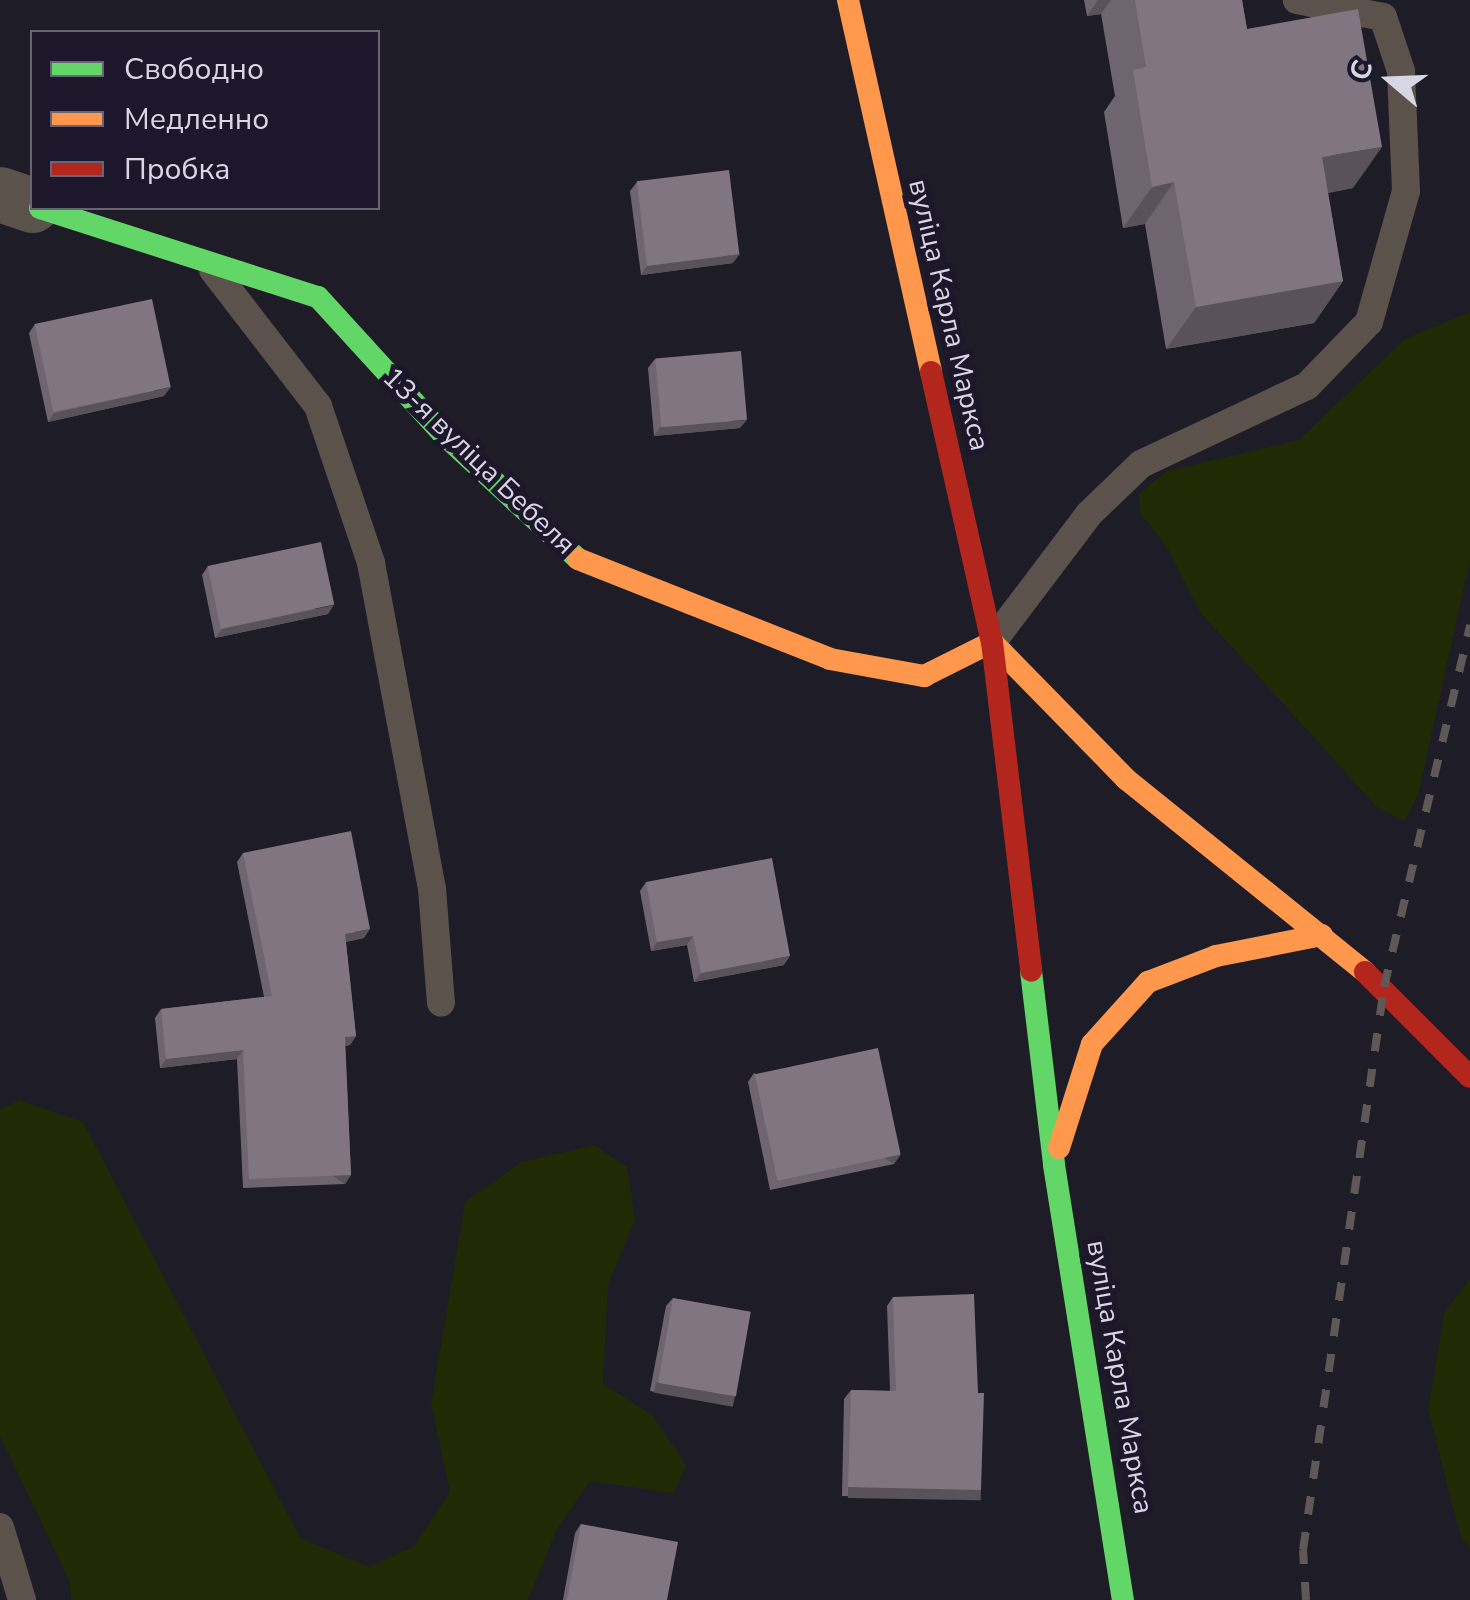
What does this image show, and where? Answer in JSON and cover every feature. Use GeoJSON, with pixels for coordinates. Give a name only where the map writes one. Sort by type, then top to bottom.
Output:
{"type":"FeatureCollection","features":[{"type":"Feature","properties":{"kind":"main road","name":"вуліца Карла Маркса"},"geometry":{"type":"LineString","coordinates":[[848,0],[992,642],[1054,1165],[1123,1600]]}},
{"type":"Feature","properties":{"kind":"main road","name":"13-я вуліца Бебеля"},"geometry":{"type":"LineString","coordinates":[[46,210],[209,266],[318,297],[443,434],[584,564],[830,659],[924,676],[992,642]]}},
{"type":"Feature","properties":{"kind":"main road"},"geometry":{"type":"LineString","coordinates":[[992,642],[1126,779],[1384,988],[1470,1077]]}},
{"type":"Feature","properties":{"kind":"main road","name":"вуліца Карла Маркса"},"geometry":{"type":"LineString","coordinates":[[1054,1165],[1092,1044],[1148,982],[1216,956],[1322,935]]}},
{"type":"Feature","properties":{"kind":"street"},"geometry":{"type":"LineString","coordinates":[[0,194],[30,204]]}},
{"type":"Feature","properties":{"kind":"lane"},"geometry":{"type":"LineString","coordinates":[[992,642],[1089,514],[1142,464],[1307,386],[1369,322],[1406,190],[1401,70],[1386,9],[1297,0]]}},
{"type":"Feature","properties":{"kind":"lane"},"geometry":{"type":"LineString","coordinates":[[209,266],[318,406],[371,563],[432,889],[441,1003]]}},
{"type":"Feature","properties":{"kind":"lane"},"geometry":{"type":"LineString","coordinates":[[0,1527],[22,1600]]}},
{"type":"Feature","properties":{"kind":"green space"},"geometry":{"type":"Polygon","coordinates":[[[1470,312],[1470,560],[1418,795],[1404,821],[1378,808],[1200,612],[1167,547],[1140,513],[1139,494],[1167,471],[1299,440],[1405,339],[1470,312]]]}},
{"type":"Feature","properties":{"kind":"green space"},"geometry":{"type":"Polygon","coordinates":[[[19,1100],[83,1122],[300,1538],[369,1567],[414,1546],[450,1492],[431,1403],[465,1202],[522,1162],[594,1145],[627,1167],[635,1220],[608,1284],[603,1384],[652,1415],[686,1465],[674,1493],[590,1481],[556,1531],[528,1600],[71,1600],[70,1582],[0,1436],[0,1110],[19,1100]]]}},
{"type":"Feature","properties":{"kind":"green space"},"geometry":{"type":"Polygon","coordinates":[[[1470,1279],[1470,1549],[1460,1534],[1428,1410],[1444,1313],[1470,1279]]]}},
{"type":"Feature","properties":{"kind":"building"},"geometry":{"type":"Polygon","coordinates":[[[1135,0],[1242,0],[1247,29],[1358,9],[1382,147],[1322,157],[1343,281],[1196,307],[1174,182],[1152,187],[1133,70],[1146,67],[1135,0]]]}},
{"type":"Feature","properties":{"kind":"building"},"geometry":{"type":"Polygon","coordinates":[[[729,170],[739,254],[647,266],[637,181],[729,170]]]}},
{"type":"Feature","properties":{"kind":"building"},"geometry":{"type":"Polygon","coordinates":[[[152,299],[171,387],[53,412],[35,324],[152,299]]]}},
{"type":"Feature","properties":{"kind":"building"},"geometry":{"type":"Polygon","coordinates":[[[741,351],[747,420],[661,427],[655,358],[741,351]]]}},
{"type":"Feature","properties":{"kind":"building"},"geometry":{"type":"Polygon","coordinates":[[[321,542],[334,605],[221,629],[208,566],[321,542]]]}},
{"type":"Feature","properties":{"kind":"building"},"geometry":{"type":"Polygon","coordinates":[[[351,831],[370,929],[345,934],[356,1036],[345,1037],[351,1175],[249,1179],[243,1050],[166,1059],[161,1009],[272,996],[243,853],[351,831]]]}},
{"type":"Feature","properties":{"kind":"building"},"geometry":{"type":"Polygon","coordinates":[[[772,858],[790,956],[701,973],[693,936],[657,942],[646,882],[772,858]]]}},
{"type":"Feature","properties":{"kind":"building"},"geometry":{"type":"Polygon","coordinates":[[[878,1048],[901,1155],[777,1181],[755,1074],[878,1048]]]}},
{"type":"Feature","properties":{"kind":"building"},"geometry":{"type":"Polygon","coordinates":[[[974,1294],[978,1393],[984,1393],[981,1490],[848,1487],[851,1390],[896,1391],[893,1297],[974,1294]]]}},
{"type":"Feature","properties":{"kind":"building"},"geometry":{"type":"Polygon","coordinates":[[[673,1298],[751,1312],[736,1396],[658,1383],[673,1298]]]}},
{"type":"Feature","properties":{"kind":"building"},"geometry":{"type":"Polygon","coordinates":[[[581,1524],[678,1542],[667,1600],[567,1600],[581,1524]]]}},
{"type":"Feature","properties":{"kind":"railway"},"geometry":{"type":"LineString","coordinates":[[1306,1600],[1303,1550],[1384,987],[1470,625]]}},
{"type":"Feature","properties":{"kind":"traffic: fast"},"geometry":{"type":"LineString","coordinates":[[46,210],[318,297],[443,434],[578,559]]}},
{"type":"Feature","properties":{"kind":"traffic: fast"},"geometry":{"type":"LineString","coordinates":[[1031,971],[1054,1165],[1123,1600]]}},
{"type":"Feature","properties":{"kind":"traffic: slow"},"geometry":{"type":"LineString","coordinates":[[848,0],[931,372]]}},
{"type":"Feature","properties":{"kind":"traffic: slow"},"geometry":{"type":"LineString","coordinates":[[578,559],[830,659],[924,676],[992,642]]}},
{"type":"Feature","properties":{"kind":"traffic: slow"},"geometry":{"type":"LineString","coordinates":[[992,642],[1126,779],[1365,972]]}},
{"type":"Feature","properties":{"kind":"traffic: slow"},"geometry":{"type":"LineString","coordinates":[[1059,1148],[1092,1044],[1148,982],[1216,956],[1322,935]]}},
{"type":"Feature","properties":{"kind":"traffic: jam"},"geometry":{"type":"LineString","coordinates":[[931,372],[992,642],[1031,971]]}},
{"type":"Feature","properties":{"kind":"traffic: jam"},"geometry":{"type":"LineString","coordinates":[[1365,972],[1470,1077]]}}]}
